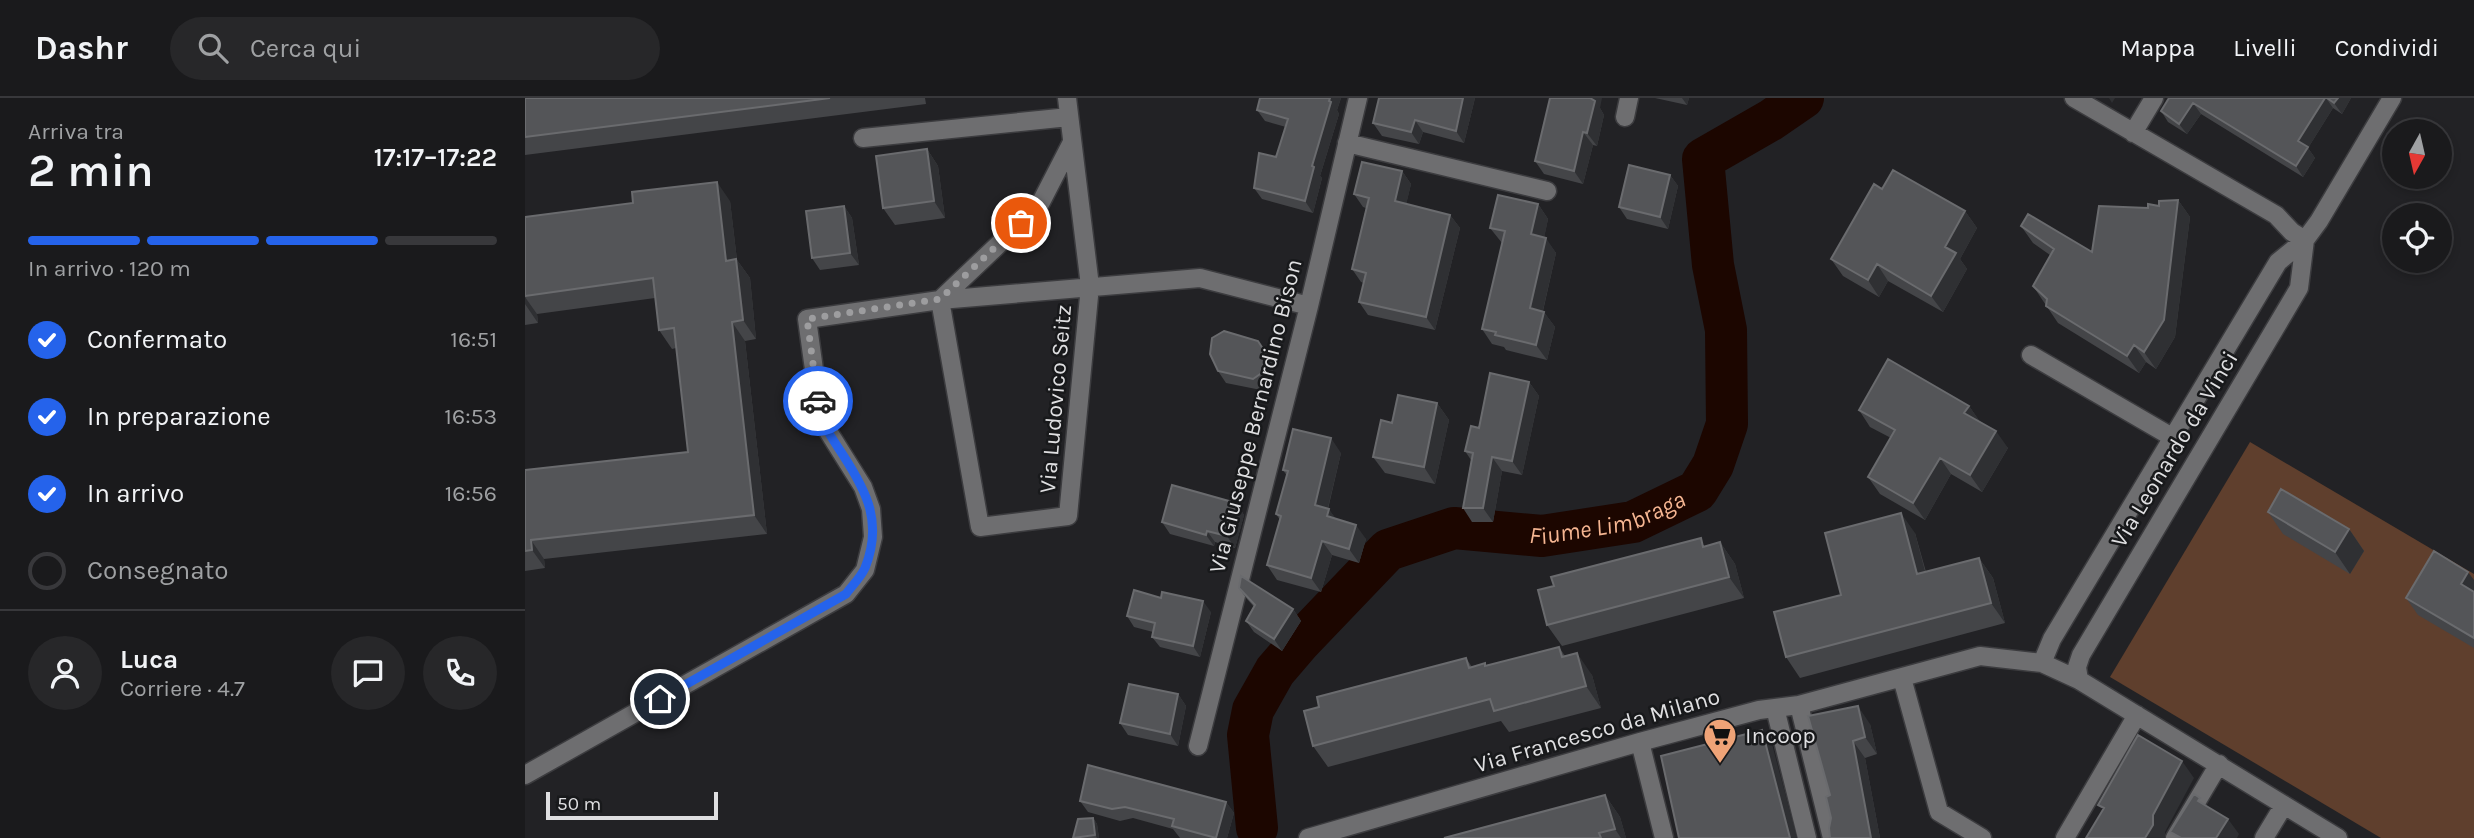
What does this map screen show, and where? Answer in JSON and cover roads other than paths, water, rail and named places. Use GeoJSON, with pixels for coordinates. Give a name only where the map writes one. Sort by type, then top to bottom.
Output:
{"type":"FeatureCollection","features":[{"type":"Feature","properties":{"kind":"street","name":"Via Ludovico Seitz"},"geometry":{"type":"LineString","coordinates":[[940,299],[980,527],[1068,516],[1090,286],[1067,98]]}},
{"type":"Feature","properties":{"kind":"street","name":"Via Giuseppe Bernardino Bison"},"geometry":{"type":"LineString","coordinates":[[1198,746],[1358,98]]}},
{"type":"Feature","properties":{"kind":"street"},"geometry":{"type":"LineString","coordinates":[[1625,117],[1629,98]]}},
{"type":"Feature","properties":{"kind":"street"},"geometry":{"type":"LineString","coordinates":[[2074,98],[2276,215],[2292,232],[2305,240]]}},
{"type":"Feature","properties":{"kind":"street"},"geometry":{"type":"LineString","coordinates":[[2133,133],[2154,98]]}},
{"type":"Feature","properties":{"kind":"street","name":"Via Leonardo da Vinci"},"geometry":{"type":"LineString","coordinates":[[2042,663],[2052,639],[2278,262],[2305,240],[2392,98]]}},
{"type":"Feature","properties":{"kind":"street"},"geometry":{"type":"LineString","coordinates":[[863,138],[1069,117]]}},
{"type":"Feature","properties":{"kind":"street"},"geometry":{"type":"LineString","coordinates":[[940,299],[1039,206],[1072,142]]}},
{"type":"Feature","properties":{"kind":"street"},"geometry":{"type":"LineString","coordinates":[[1347,143],[1547,191]]}},
{"type":"Feature","properties":{"kind":"street","name":"Via Leonardo da Vinci"},"geometry":{"type":"LineString","coordinates":[[2079,680],[2077,667],[2081,655],[2299,288],[2305,240]]}},
{"type":"Feature","properties":{"kind":"street","name":"Via Ludovico Seitz"},"geometry":{"type":"LineString","coordinates":[[525,775],[846,594],[865,570],[873,537],[871,509],[863,487],[821,420],[807,319],[940,299],[1200,278],[1308,306]]}},
{"type":"Feature","properties":{"kind":"street"},"geometry":{"type":"LineString","coordinates":[[2031,355],[2172,437]]}},
{"type":"Feature","properties":{"kind":"street","name":"Via Francesco da Milano"},"geometry":{"type":"LineString","coordinates":[[1308,838],[1640,742],[1775,708],[1799,705],[1980,656],[2042,663],[2079,680],[2338,838]]}},
{"type":"Feature","properties":{"kind":"street"},"geometry":{"type":"LineString","coordinates":[[1902,678],[1939,812],[1982,838]]}},
{"type":"Feature","properties":{"kind":"street"},"geometry":{"type":"LineString","coordinates":[[1799,705],[1832,838]]}},
{"type":"Feature","properties":{"kind":"street"},"geometry":{"type":"LineString","coordinates":[[1775,708],[1807,838]]}},
{"type":"Feature","properties":{"kind":"street"},"geometry":{"type":"LineString","coordinates":[[2066,838],[2137,715]]}},
{"type":"Feature","properties":{"kind":"street"},"geometry":{"type":"LineString","coordinates":[[1640,742],[1664,838]]}},
{"type":"Feature","properties":{"kind":"street"},"geometry":{"type":"LineString","coordinates":[[2175,838],[2219,764]]}},
{"type":"Feature","properties":{"kind":"street"},"geometry":{"type":"LineString","coordinates":[[2264,838],[2284,805]]}},
{"type":"Feature","properties":{"kind":"waterway","name":"Fiume Limbraga"},"geometry":{"type":"LineString","coordinates":[[1257,828],[1248,735],[1253,710],[1275,671],[1388,550],[1454,528],[1542,536],[1633,522],[1697,491],[1713,465],[1727,424],[1726,330],[1713,265],[1703,159],[1771,120],[1803,98]]}},
{"type":"Feature","properties":{"kind":"place","name":"Incoop"},"geometry":{"type":"Point","coordinates":[1720,765]}}]}
